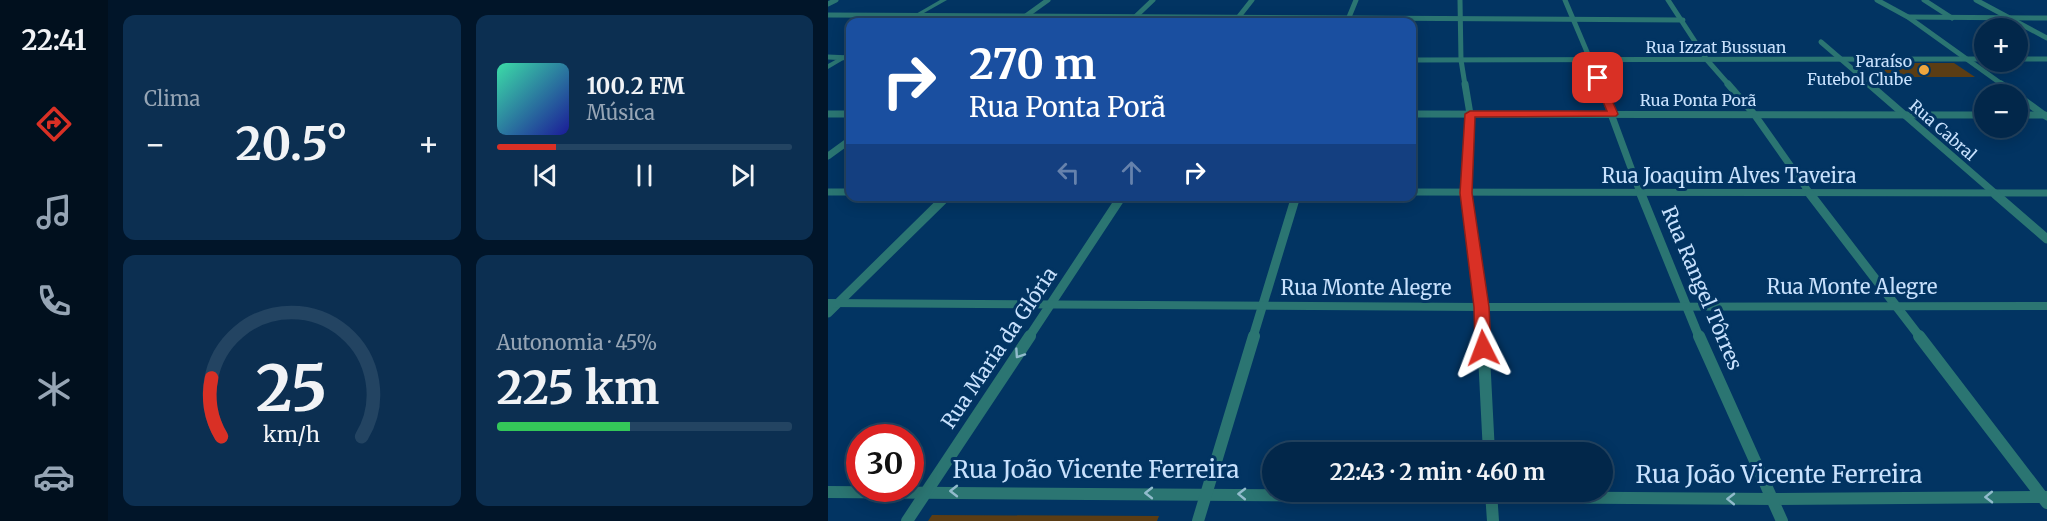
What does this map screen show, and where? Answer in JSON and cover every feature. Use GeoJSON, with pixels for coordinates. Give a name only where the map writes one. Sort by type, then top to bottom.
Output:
{"type":"FeatureCollection","features":[{"type":"Feature","properties":{"kind":"street"},"geometry":{"type":"LineString","coordinates":[[828,4],[836,0]]}},
{"type":"Feature","properties":{"kind":"street"},"geometry":{"type":"LineString","coordinates":[[912,18],[944,0]]}},
{"type":"Feature","properties":{"kind":"street"},"geometry":{"type":"LineString","coordinates":[[1024,17],[1048,0]]}},
{"type":"Feature","properties":{"kind":"street"},"geometry":{"type":"LineString","coordinates":[[1134,17],[1153,0]]}},
{"type":"Feature","properties":{"kind":"street"},"geometry":{"type":"LineString","coordinates":[[1238,18],[1252,0]]}},
{"type":"Feature","properties":{"kind":"street"},"geometry":{"type":"LineString","coordinates":[[1349,18],[1356,0]]}},
{"type":"Feature","properties":{"kind":"street"},"geometry":{"type":"LineString","coordinates":[[1460,0],[1461,60],[1470,114],[1466,193],[1481,307],[1488,442]]}},
{"type":"Feature","properties":{"kind":"street","name":"Rua Rangel Tôrres"},"geometry":{"type":"LineString","coordinates":[[1565,0],[1613,114],[1629,164],[1685,305],[1782,521]]}},
{"type":"Feature","properties":{"kind":"street"},"geometry":{"type":"LineString","coordinates":[[1668,0],[1707,60],[1754,114],[1809,192],[2045,499]]}},
{"type":"Feature","properties":{"kind":"street"},"geometry":{"type":"LineString","coordinates":[[1877,0],[1908,17],[2000,84]]}},
{"type":"Feature","properties":{"kind":"street"},"geometry":{"type":"LineString","coordinates":[[1924,0],[1952,18]]}},
{"type":"Feature","properties":{"kind":"street"},"geometry":{"type":"LineString","coordinates":[[1976,0],[2008,18]]}},
{"type":"Feature","properties":{"kind":"street"},"geometry":{"type":"LineString","coordinates":[[828,15],[1168,18]]}},
{"type":"Feature","properties":{"kind":"street"},"geometry":{"type":"LineString","coordinates":[[1908,17],[1974,18]]}},
{"type":"Feature","properties":{"kind":"street"},"geometry":{"type":"LineString","coordinates":[[2028,18],[2047,18]]}},
{"type":"Feature","properties":{"kind":"street"},"geometry":{"type":"LineString","coordinates":[[1416,19],[1683,20]]}},
{"type":"Feature","properties":{"kind":"street"},"geometry":{"type":"LineString","coordinates":[[2028,28],[2047,38]]}},
{"type":"Feature","properties":{"kind":"street","name":"Rua Cabral"},"geometry":{"type":"LineString","coordinates":[[1821,42],[2047,239]]}},
{"type":"Feature","properties":{"kind":"street"},"geometry":{"type":"LineString","coordinates":[[828,57],[846,56]]}},
{"type":"Feature","properties":{"kind":"street"},"geometry":{"type":"LineString","coordinates":[[828,67],[846,57]]}},
{"type":"Feature","properties":{"kind":"street","name":"Rua Izzat Bussuan"},"geometry":{"type":"LineString","coordinates":[[1416,60],[1974,59]]}},
{"type":"Feature","properties":{"kind":"street"},"geometry":{"type":"LineString","coordinates":[[2028,59],[2047,59]]}},
{"type":"Feature","properties":{"kind":"street"},"geometry":{"type":"LineString","coordinates":[[2028,103],[2046,115]]}},
{"type":"Feature","properties":{"kind":"street"},"geometry":{"type":"LineString","coordinates":[[828,114],[846,114]]}},
{"type":"Feature","properties":{"kind":"street","name":"Rua Ponta Porã"},"geometry":{"type":"LineString","coordinates":[[1416,114],[1974,115]]}},
{"type":"Feature","properties":{"kind":"street"},"geometry":{"type":"LineString","coordinates":[[2028,115],[2046,115]]}},
{"type":"Feature","properties":{"kind":"street"},"geometry":{"type":"LineString","coordinates":[[828,156],[846,143]]}},
{"type":"Feature","properties":{"kind":"street"},"geometry":{"type":"LineString","coordinates":[[828,192],[846,192]]}},
{"type":"Feature","properties":{"kind":"street","name":"Rua Joaquim Alves Taveira"},"geometry":{"type":"LineString","coordinates":[[1416,192],[2047,193]]}},
{"type":"Feature","properties":{"kind":"street"},"geometry":{"type":"LineString","coordinates":[[828,313],[833,303],[942,201]]}},
{"type":"Feature","properties":{"kind":"street","name":"Rua Maria da Glória"},"geometry":{"type":"LineString","coordinates":[[907,521],[1052,306],[1119,201]]}},
{"type":"Feature","properties":{"kind":"street"},"geometry":{"type":"LineString","coordinates":[[1198,521],[1294,201]]}},
{"type":"Feature","properties":{"kind":"street","name":"Rua Monte Alegre"},"geometry":{"type":"LineString","coordinates":[[833,303],[1052,306],[2047,306]]}},
{"type":"Feature","properties":{"kind":"street","name":"Rua João Vicente Ferreira"},"geometry":{"type":"LineString","coordinates":[[828,492],[1262,493]]}},
{"type":"Feature","properties":{"kind":"street","name":"Rua João Vicente Ferreira"},"geometry":{"type":"LineString","coordinates":[[1613,496],[2045,499]]}},
{"type":"Feature","properties":{"kind":"street"},"geometry":{"type":"LineString","coordinates":[[1492,502],[1493,521]]}},
{"type":"Feature","properties":{"kind":"shaded area","name":"Paraíso Futebol Clube"},"geometry":{"type":"Polygon","coordinates":[[[1875,63],[1954,63],[1975,77],[1892,77],[1875,63]]]}},
{"type":"Feature","properties":{"kind":"shaded area"},"geometry":{"type":"Polygon","coordinates":[[[932,515],[1159,516],[1157,521],[928,521],[932,515]]]}},
{"type":"Feature","properties":{"kind":"place","name":"Paraíso Futebol Clube"},"geometry":{"type":"Point","coordinates":[1924,70]}},
{"type":"Feature","properties":{"kind":"route"},"geometry":{"type":"LineString","coordinates":[[1483,348],[1481,307],[1466,193],[1470,114],[1613,114],[1598,78]]}}]}
